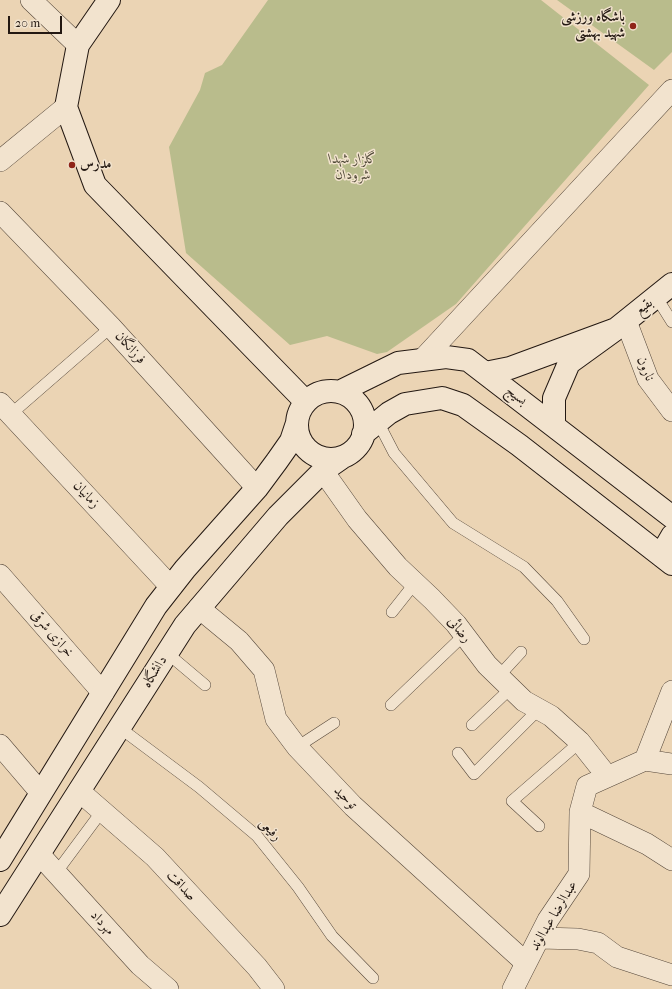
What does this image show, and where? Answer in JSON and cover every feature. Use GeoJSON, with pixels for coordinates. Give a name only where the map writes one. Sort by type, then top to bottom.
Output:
{"type":"FeatureCollection","features":[{"type":"Feature","properties":{"kind":"main road"},"geometry":{"type":"LineString","coordinates":[[108,0],[78,45],[66,107],[95,185],[306,402]]}},
{"type":"Feature","properties":{"kind":"main road","name":"بقیع"},"geometry":{"type":"LineString","coordinates":[[554,426],[554,398],[569,363],[664,291]]}},
{"type":"Feature","properties":{"kind":"main road"},"geometry":{"type":"LineString","coordinates":[[485,373],[510,368],[621,325]]}},
{"type":"Feature","properties":{"kind":"main road","name":"بسیج"},"geometry":{"type":"LineString","coordinates":[[339,392],[398,363],[446,357],[468,360],[672,517]]}},
{"type":"Feature","properties":{"kind":"main road"},"geometry":{"type":"LineString","coordinates":[[0,860],[156,606],[185,569],[257,488],[291,440],[300,411],[306,402],[316,395],[327,392],[339,392],[357,404],[362,413],[364,423],[371,428]]}},
{"type":"Feature","properties":{"kind":"main road"},"geometry":{"type":"LineString","coordinates":[[297,423],[298,434],[303,445],[311,453],[322,458],[332,459],[343,457],[352,452],[371,428],[405,404],[442,398],[463,405],[519,445],[667,559],[672,536]]}},
{"type":"Feature","properties":{"kind":"main road","name":"دانشگاه"},"geometry":{"type":"LineString","coordinates":[[0,915],[185,625],[278,516],[323,471],[343,457]]}},
{"type":"Feature","properties":{"kind":"street"},"geometry":{"type":"LineString","coordinates":[[31,0],[78,45]]}},
{"type":"Feature","properties":{"kind":"street"},"geometry":{"type":"LineString","coordinates":[[423,359],[672,90]]}},
{"type":"Feature","properties":{"kind":"street"},"geometry":{"type":"LineString","coordinates":[[0,161],[66,107]]}},
{"type":"Feature","properties":{"kind":"street","name":"فرزانگان"},"geometry":{"type":"LineString","coordinates":[[0,212],[111,328],[257,488]]}},
{"type":"Feature","properties":{"kind":"street","name":"نارون"},"geometry":{"type":"LineString","coordinates":[[621,325],[648,379],[671,409]]}},
{"type":"Feature","properties":{"kind":"street","name":"زمانیان"},"geometry":{"type":"LineString","coordinates":[[5,408],[171,587]]}},
{"type":"Feature","properties":{"kind":"street","name":"رضائی"},"geometry":{"type":"LineString","coordinates":[[323,471],[357,519],[398,567],[432,599],[464,635],[487,665],[524,701],[551,716],[580,742],[607,776]]}},
{"type":"Feature","properties":{"kind":"street","name":"خرازی شرقی"},"geometry":{"type":"LineString","coordinates":[[0,574],[103,693]]}},
{"type":"Feature","properties":{"kind":"street","name":"توحید"},"geometry":{"type":"LineString","coordinates":[[199,608],[239,641],[264,670],[276,719],[297,747],[353,806],[526,963]]}},
{"type":"Feature","properties":{"kind":"street"},"geometry":{"type":"LineString","coordinates":[[672,693],[645,760],[672,764]]}},
{"type":"Feature","properties":{"kind":"street"},"geometry":{"type":"LineString","coordinates":[[0,745],[41,793]]}},
{"type":"Feature","properties":{"kind":"street","name":"عبدالرضا عبدالوند"},"geometry":{"type":"LineString","coordinates":[[513,989],[548,920],[579,874],[580,812],[587,786],[645,760]]}},
{"type":"Feature","properties":{"kind":"street","name":"صداقت"},"geometry":{"type":"LineString","coordinates":[[79,791],[155,857],[256,967],[274,989]]}},
{"type":"Feature","properties":{"kind":"street"},"geometry":{"type":"LineString","coordinates":[[580,812],[647,844],[672,860]]}},
{"type":"Feature","properties":{"kind":"street","name":"مهرداد"},"geometry":{"type":"LineString","coordinates":[[39,854],[140,965],[168,989]]}},
{"type":"Feature","properties":{"kind":"street"},"geometry":{"type":"LineString","coordinates":[[540,938],[578,939],[598,943],[617,957],[672,975]]}},
{"type":"Feature","properties":{"kind":"lane"},"geometry":{"type":"LineString","coordinates":[[664,291],[672,322]]}},
{"type":"Feature","properties":{"kind":"lane"},"geometry":{"type":"LineString","coordinates":[[5,408],[111,328]]}},
{"type":"Feature","properties":{"kind":"lane"},"geometry":{"type":"LineString","coordinates":[[371,428],[454,523],[524,567],[556,601],[584,640]]}},
{"type":"Feature","properties":{"kind":"lane"},"geometry":{"type":"LineString","coordinates":[[392,612],[415,582]]}},
{"type":"Feature","properties":{"kind":"lane"},"geometry":{"type":"LineString","coordinates":[[391,705],[464,635]]}},
{"type":"Feature","properties":{"kind":"lane"},"geometry":{"type":"LineString","coordinates":[[472,724],[505,682],[521,652]]}},
{"type":"Feature","properties":{"kind":"lane"},"geometry":{"type":"LineString","coordinates":[[167,653],[205,685]]}},
{"type":"Feature","properties":{"kind":"lane"},"geometry":{"type":"LineString","coordinates":[[458,753],[474,774],[539,709]]}},
{"type":"Feature","properties":{"kind":"lane"},"geometry":{"type":"LineString","coordinates":[[297,747],[334,723]]}},
{"type":"Feature","properties":{"kind":"lane","name":"رفیعی"},"geometry":{"type":"LineString","coordinates":[[120,728],[199,787],[257,836],[298,887],[332,936],[373,978]]}},
{"type":"Feature","properties":{"kind":"lane"},"geometry":{"type":"LineString","coordinates":[[539,826],[512,801],[580,742]]}},
{"type":"Feature","properties":{"kind":"lane"},"geometry":{"type":"LineString","coordinates":[[56,873],[102,811]]}},
{"type":"Feature","properties":{"kind":"green space","name":"گلزار شهدا شرودان"},"geometry":{"type":"Polygon","coordinates":[[[268,0],[541,0],[649,85],[456,304],[387,352],[377,354],[327,336],[290,345],[186,253],[169,147],[200,90],[205,73],[222,65],[268,0]]]}},
{"type":"Feature","properties":{"kind":"green space","name":"باشگاه ورزشی شهید بهشتی"},"geometry":{"type":"Polygon","coordinates":[[[557,0],[672,0],[672,52],[654,70],[557,0]]]}},
{"type":"Feature","properties":{"kind":"place","name":"باشگاه ورزشی شهید بهشتی"},"geometry":{"type":"Point","coordinates":[633,26]}},
{"type":"Feature","properties":{"kind":"place","name":"مدرس"},"geometry":{"type":"Point","coordinates":[72,165]}}]}
